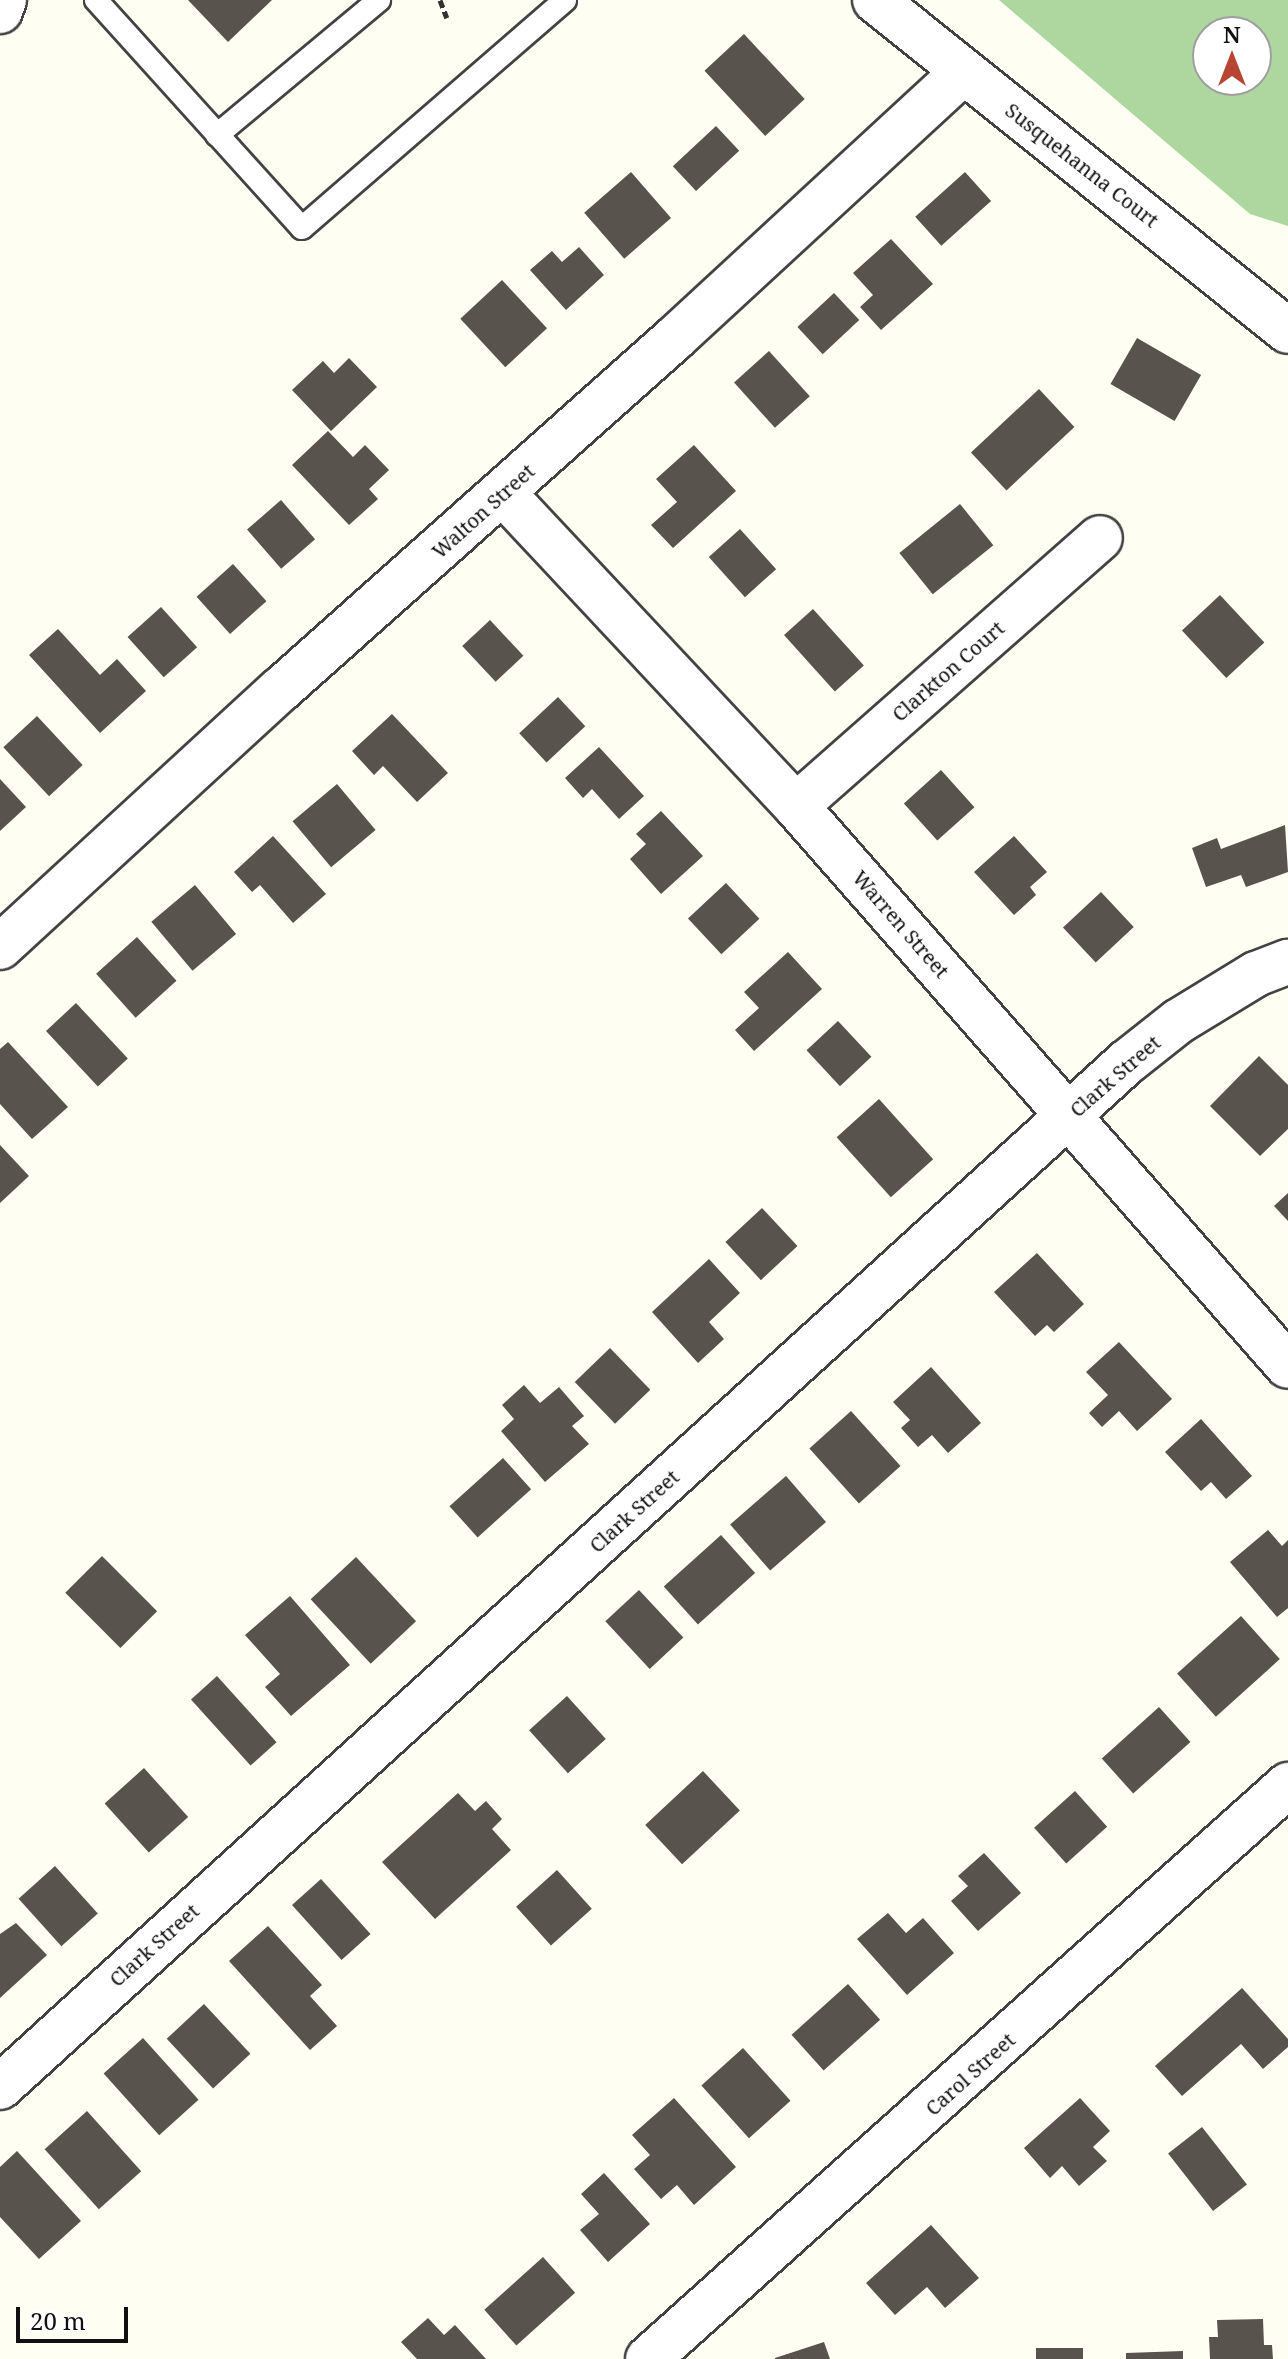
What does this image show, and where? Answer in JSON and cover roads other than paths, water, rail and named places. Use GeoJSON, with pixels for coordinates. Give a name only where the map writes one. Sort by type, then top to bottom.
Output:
{"type":"FeatureCollection","features":[{"type":"Feature","properties":{"kind":"street"},"geometry":{"type":"LineString","coordinates":[[0,11],[4,0]]}},
{"type":"Feature","properties":{"kind":"street","name":"Susquehanna Court"},"geometry":{"type":"LineString","coordinates":[[875,0],[1288,331]]}},
{"type":"Feature","properties":{"kind":"street","name":"Walton Street"},"geometry":{"type":"LineString","coordinates":[[0,947],[963,72]]}},
{"type":"Feature","properties":{"kind":"street","name":"Warren Street"},"geometry":{"type":"LineString","coordinates":[[503,493],[796,806],[1071,1115],[1288,1366]]}},
{"type":"Feature","properties":{"kind":"street","name":"Clarkton Court"},"geometry":{"type":"LineString","coordinates":[[796,806],[1100,538]]}},
{"type":"Feature","properties":{"kind":"street","name":"Clark Street"},"geometry":{"type":"LineString","coordinates":[[0,2087],[1127,1062],[1179,1021],[1256,974],[1288,962]]}},
{"type":"Feature","properties":{"kind":"street","name":"Carol Street"},"geometry":{"type":"LineString","coordinates":[[648,2359],[1288,1785]]}},
{"type":"Feature","properties":{"kind":"lane"},"geometry":{"type":"LineString","coordinates":[[96,0],[302,228],[565,0]]}},
{"type":"Feature","properties":{"kind":"lane"},"geometry":{"type":"LineString","coordinates":[[217,135],[379,0]]}}]}
